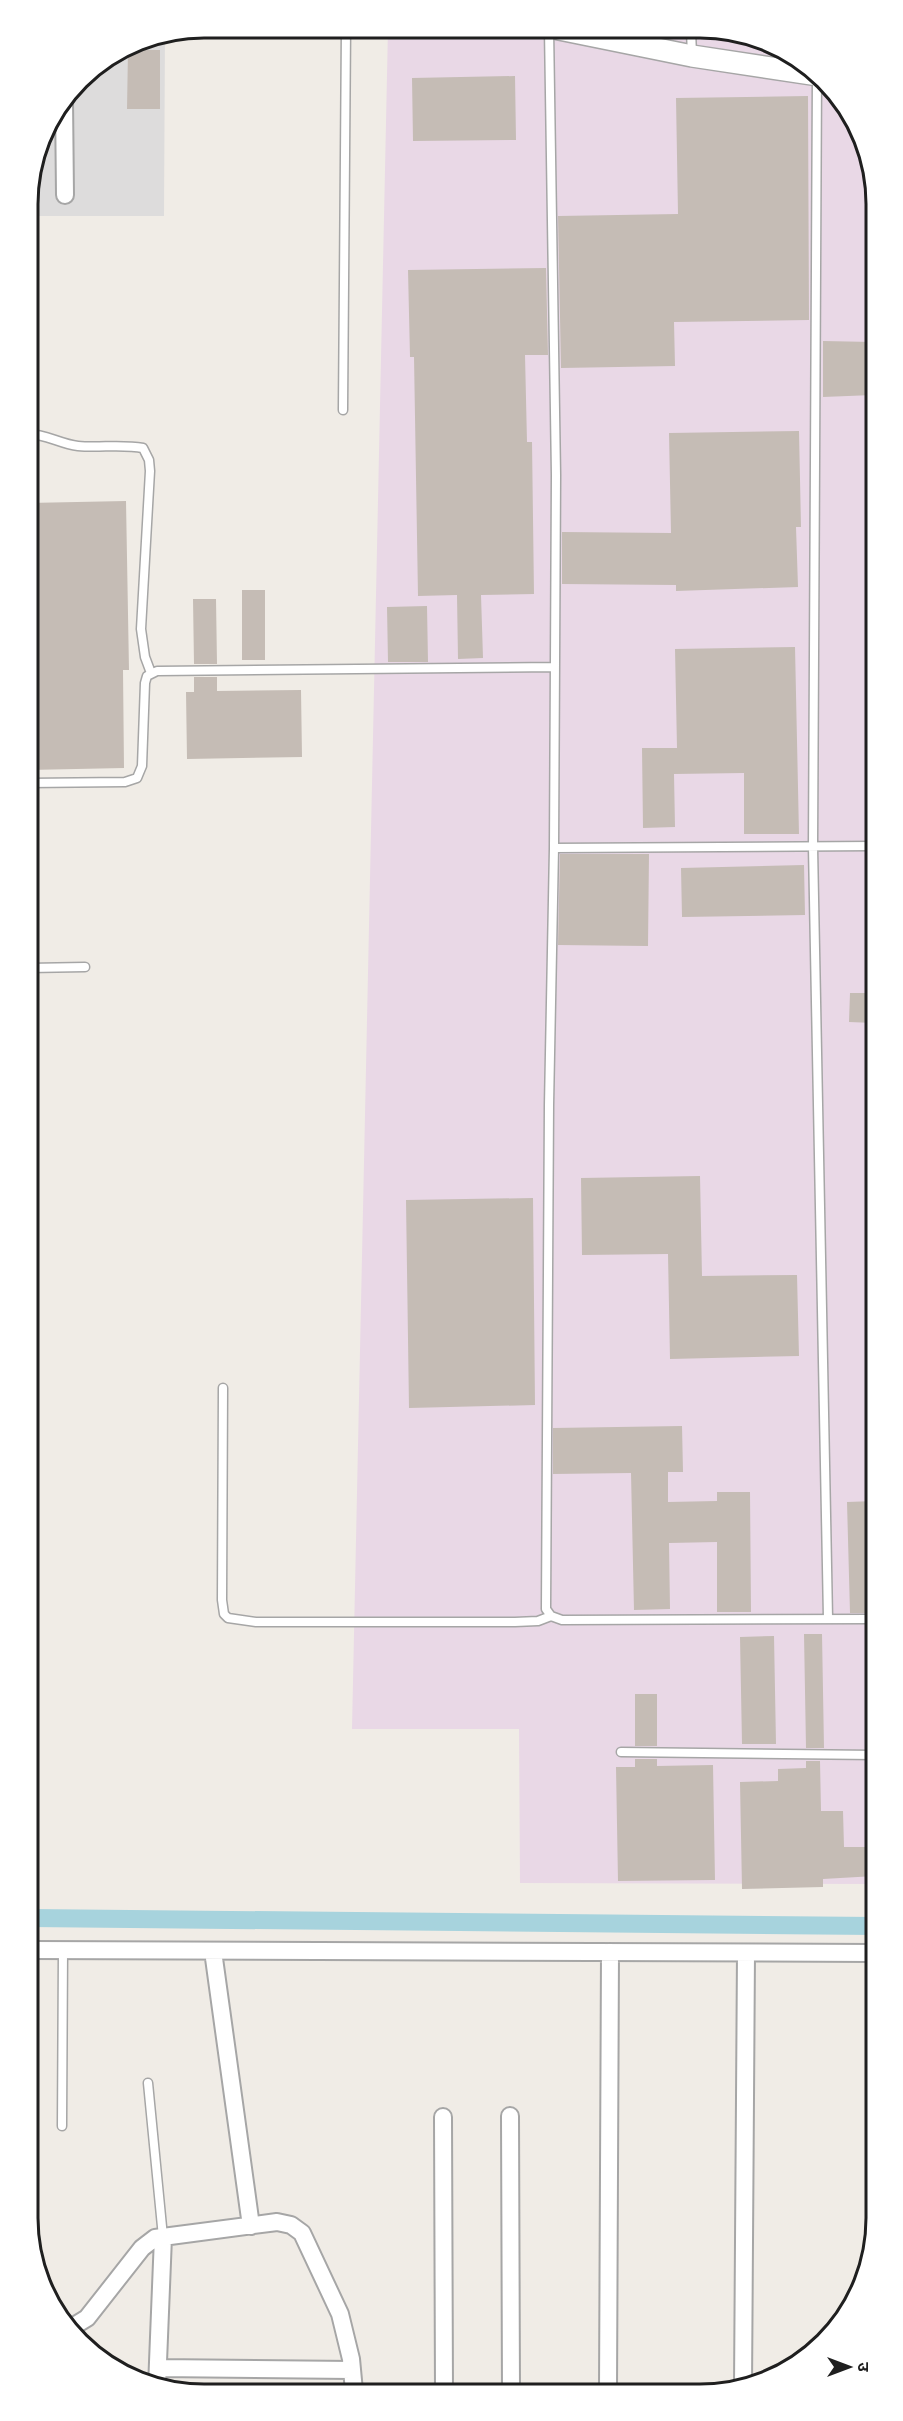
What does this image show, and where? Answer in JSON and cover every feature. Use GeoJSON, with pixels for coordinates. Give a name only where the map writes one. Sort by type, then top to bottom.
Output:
{"type":"FeatureCollection","features":[{"type":"Feature","properties":{"kind":"street"},"geometry":{"type":"LineString","coordinates":[[598,37],[692,56],[802,73]]}},
{"type":"Feature","properties":{"kind":"street"},"geometry":{"type":"LineString","coordinates":[[64,114],[65,195]]}},
{"type":"Feature","properties":{"kind":"street"},"geometry":{"type":"LineString","coordinates":[[37,1950],[865,1953]]}},
{"type":"Feature","properties":{"kind":"street"},"geometry":{"type":"LineString","coordinates":[[213,1951],[251,2226]]}},
{"type":"Feature","properties":{"kind":"street"},"geometry":{"type":"LineString","coordinates":[[608,2384],[610,1953]]}},
{"type":"Feature","properties":{"kind":"street"},"geometry":{"type":"LineString","coordinates":[[743,2377],[746,1953]]}},
{"type":"Feature","properties":{"kind":"street"},"geometry":{"type":"LineString","coordinates":[[510,2116],[511,2384]]}},
{"type":"Feature","properties":{"kind":"street"},"geometry":{"type":"LineString","coordinates":[[443,2117],[444,2384]]}},
{"type":"Feature","properties":{"kind":"street"},"geometry":{"type":"LineString","coordinates":[[77,2324],[87,2318],[142,2248],[155,2238],[277,2222],[291,2225],[302,2234],[340,2314],[353,2384]]}},
{"type":"Feature","properties":{"kind":"street"},"geometry":{"type":"LineString","coordinates":[[158,2377],[163,2237]]}},
{"type":"Feature","properties":{"kind":"street"},"geometry":{"type":"LineString","coordinates":[[158,2368],[352,2370]]}},
{"type":"Feature","properties":{"kind":"lane"},"geometry":{"type":"LineString","coordinates":[[343,410],[346,37]]}},
{"type":"Feature","properties":{"kind":"lane"},"geometry":{"type":"LineString","coordinates":[[549,37],[556,475],[546,1610],[551,1616],[562,1620],[865,1619]]}},
{"type":"Feature","properties":{"kind":"lane"},"geometry":{"type":"LineString","coordinates":[[691,37],[692,56]]}},
{"type":"Feature","properties":{"kind":"lane"},"geometry":{"type":"LineString","coordinates":[[818,87],[813,847],[828,1618]]}},
{"type":"Feature","properties":{"kind":"lane"},"geometry":{"type":"LineString","coordinates":[[38,435],[77,446],[134,446],[143,448],[147,452],[150,471],[141,629],[145,657],[151,673]]}},
{"type":"Feature","properties":{"kind":"lane"},"geometry":{"type":"LineString","coordinates":[[38,783],[125,782],[137,778],[142,766],[145,683],[151,673],[157,671],[555,667]]}},
{"type":"Feature","properties":{"kind":"lane"},"geometry":{"type":"LineString","coordinates":[[554,848],[866,846]]}},
{"type":"Feature","properties":{"kind":"lane"},"geometry":{"type":"LineString","coordinates":[[38,968],[85,967]]}},
{"type":"Feature","properties":{"kind":"lane"},"geometry":{"type":"LineString","coordinates":[[223,1388],[222,1600],[224,1614],[228,1618],[256,1622],[515,1622],[538,1621],[551,1616]]}},
{"type":"Feature","properties":{"kind":"lane"},"geometry":{"type":"LineString","coordinates":[[621,1752],[865,1755]]}},
{"type":"Feature","properties":{"kind":"lane"},"geometry":{"type":"LineString","coordinates":[[62,2126],[63,1950]]}},
{"type":"Feature","properties":{"kind":"lane"},"geometry":{"type":"LineString","coordinates":[[148,2083],[163,2237]]}},
{"type":"Feature","properties":{"kind":"shaded area"},"geometry":{"type":"Polygon","coordinates":[[[388,37],[700,37],[732,41],[753,46],[783,60],[817,86],[831,102],[843,120],[857,150],[866,203],[865,1884],[520,1883],[519,1729],[352,1729],[388,37]]]}},
{"type":"Feature","properties":{"kind":"shaded area"},"geometry":{"type":"Polygon","coordinates":[[[165,42],[164,216],[38,216],[38,192],[43,160],[50,140],[72,102],[102,72],[120,60],[150,46],[165,42]]]}},
{"type":"Feature","properties":{"kind":"building"},"geometry":{"type":"Polygon","coordinates":[[[141,50],[160,50],[160,109],[127,109],[128,56],[141,50]]]}},
{"type":"Feature","properties":{"kind":"building"},"geometry":{"type":"Polygon","coordinates":[[[515,76],[516,140],[413,141],[412,78],[515,76]]]}},
{"type":"Feature","properties":{"kind":"building"},"geometry":{"type":"Polygon","coordinates":[[[808,96],[809,320],[674,322],[675,366],[561,368],[558,216],[678,214],[676,98],[808,96]]]}},
{"type":"Feature","properties":{"kind":"building"},"geometry":{"type":"Polygon","coordinates":[[[546,268],[548,355],[525,355],[527,442],[532,442],[534,594],[481,595],[483,658],[458,659],[457,595],[418,596],[414,357],[410,357],[408,270],[546,268]]]}},
{"type":"Feature","properties":{"kind":"building"},"geometry":{"type":"Polygon","coordinates":[[[823,341],[866,342],[866,395],[823,397],[823,341]]]}},
{"type":"Feature","properties":{"kind":"building"},"geometry":{"type":"Polygon","coordinates":[[[799,431],[801,527],[796,527],[798,587],[676,591],[676,585],[562,584],[562,532],[671,533],[669,433],[799,431]]]}},
{"type":"Feature","properties":{"kind":"building"},"geometry":{"type":"Polygon","coordinates":[[[126,501],[129,670],[123,670],[124,768],[38,770],[38,503],[126,501]]]}},
{"type":"Feature","properties":{"kind":"building"},"geometry":{"type":"Polygon","coordinates":[[[242,590],[265,590],[265,660],[242,660],[242,590]]]}},
{"type":"Feature","properties":{"kind":"building"},"geometry":{"type":"Polygon","coordinates":[[[193,599],[216,599],[217,664],[194,664],[193,599]]]}},
{"type":"Feature","properties":{"kind":"building"},"geometry":{"type":"Polygon","coordinates":[[[427,606],[428,662],[388,662],[387,607],[427,606]]]}},
{"type":"Feature","properties":{"kind":"building"},"geometry":{"type":"Polygon","coordinates":[[[795,647],[799,834],[744,834],[744,773],[674,774],[675,827],[643,828],[642,748],[677,748],[675,649],[795,647]]]}},
{"type":"Feature","properties":{"kind":"building"},"geometry":{"type":"Polygon","coordinates":[[[194,677],[217,677],[217,691],[301,690],[302,757],[187,759],[186,692],[194,692],[194,677]]]}},
{"type":"Feature","properties":{"kind":"building"},"geometry":{"type":"Polygon","coordinates":[[[560,854],[649,854],[648,946],[558,945],[560,854]]]}},
{"type":"Feature","properties":{"kind":"building"},"geometry":{"type":"Polygon","coordinates":[[[804,865],[805,915],[682,917],[681,868],[804,865]]]}},
{"type":"Feature","properties":{"kind":"building"},"geometry":{"type":"Polygon","coordinates":[[[850,993],[866,993],[866,1023],[849,1022],[850,993]]]}},
{"type":"Feature","properties":{"kind":"building"},"geometry":{"type":"Polygon","coordinates":[[[700,1176],[702,1276],[797,1275],[799,1356],[670,1359],[668,1254],[582,1255],[581,1178],[700,1176]]]}},
{"type":"Feature","properties":{"kind":"building"},"geometry":{"type":"Polygon","coordinates":[[[533,1198],[535,1405],[409,1408],[406,1200],[533,1198]]]}},
{"type":"Feature","properties":{"kind":"building"},"geometry":{"type":"Polygon","coordinates":[[[682,1426],[683,1472],[668,1472],[668,1502],[717,1501],[717,1492],[750,1492],[751,1612],[717,1612],[717,1542],[669,1543],[670,1609],[634,1610],[631,1473],[553,1474],[553,1428],[682,1426]]]}},
{"type":"Feature","properties":{"kind":"building"},"geometry":{"type":"Polygon","coordinates":[[[865,1501],[865,1613],[850,1613],[847,1502],[865,1501]]]}},
{"type":"Feature","properties":{"kind":"building"},"geometry":{"type":"Polygon","coordinates":[[[804,1634],[822,1634],[824,1748],[806,1748],[804,1634]]]}},
{"type":"Feature","properties":{"kind":"building"},"geometry":{"type":"Polygon","coordinates":[[[774,1636],[776,1744],[742,1744],[740,1637],[774,1636]]]}},
{"type":"Feature","properties":{"kind":"building"},"geometry":{"type":"Polygon","coordinates":[[[635,1694],[657,1694],[657,1746],[635,1746],[635,1694]]]}},
{"type":"Feature","properties":{"kind":"building"},"geometry":{"type":"Polygon","coordinates":[[[635,1759],[657,1759],[657,1766],[713,1765],[715,1880],[618,1881],[616,1767],[635,1767],[635,1759]]]}},
{"type":"Feature","properties":{"kind":"building"},"geometry":{"type":"Polygon","coordinates":[[[806,1761],[820,1761],[821,1811],[843,1811],[844,1847],[865,1847],[865,1877],[823,1879],[823,1887],[742,1889],[740,1782],[778,1781],[778,1769],[806,1768],[806,1761]]]}},
{"type":"Feature","properties":{"kind":"waterway"},"geometry":{"type":"LineString","coordinates":[[37,1918],[865,1926]]}}]}
